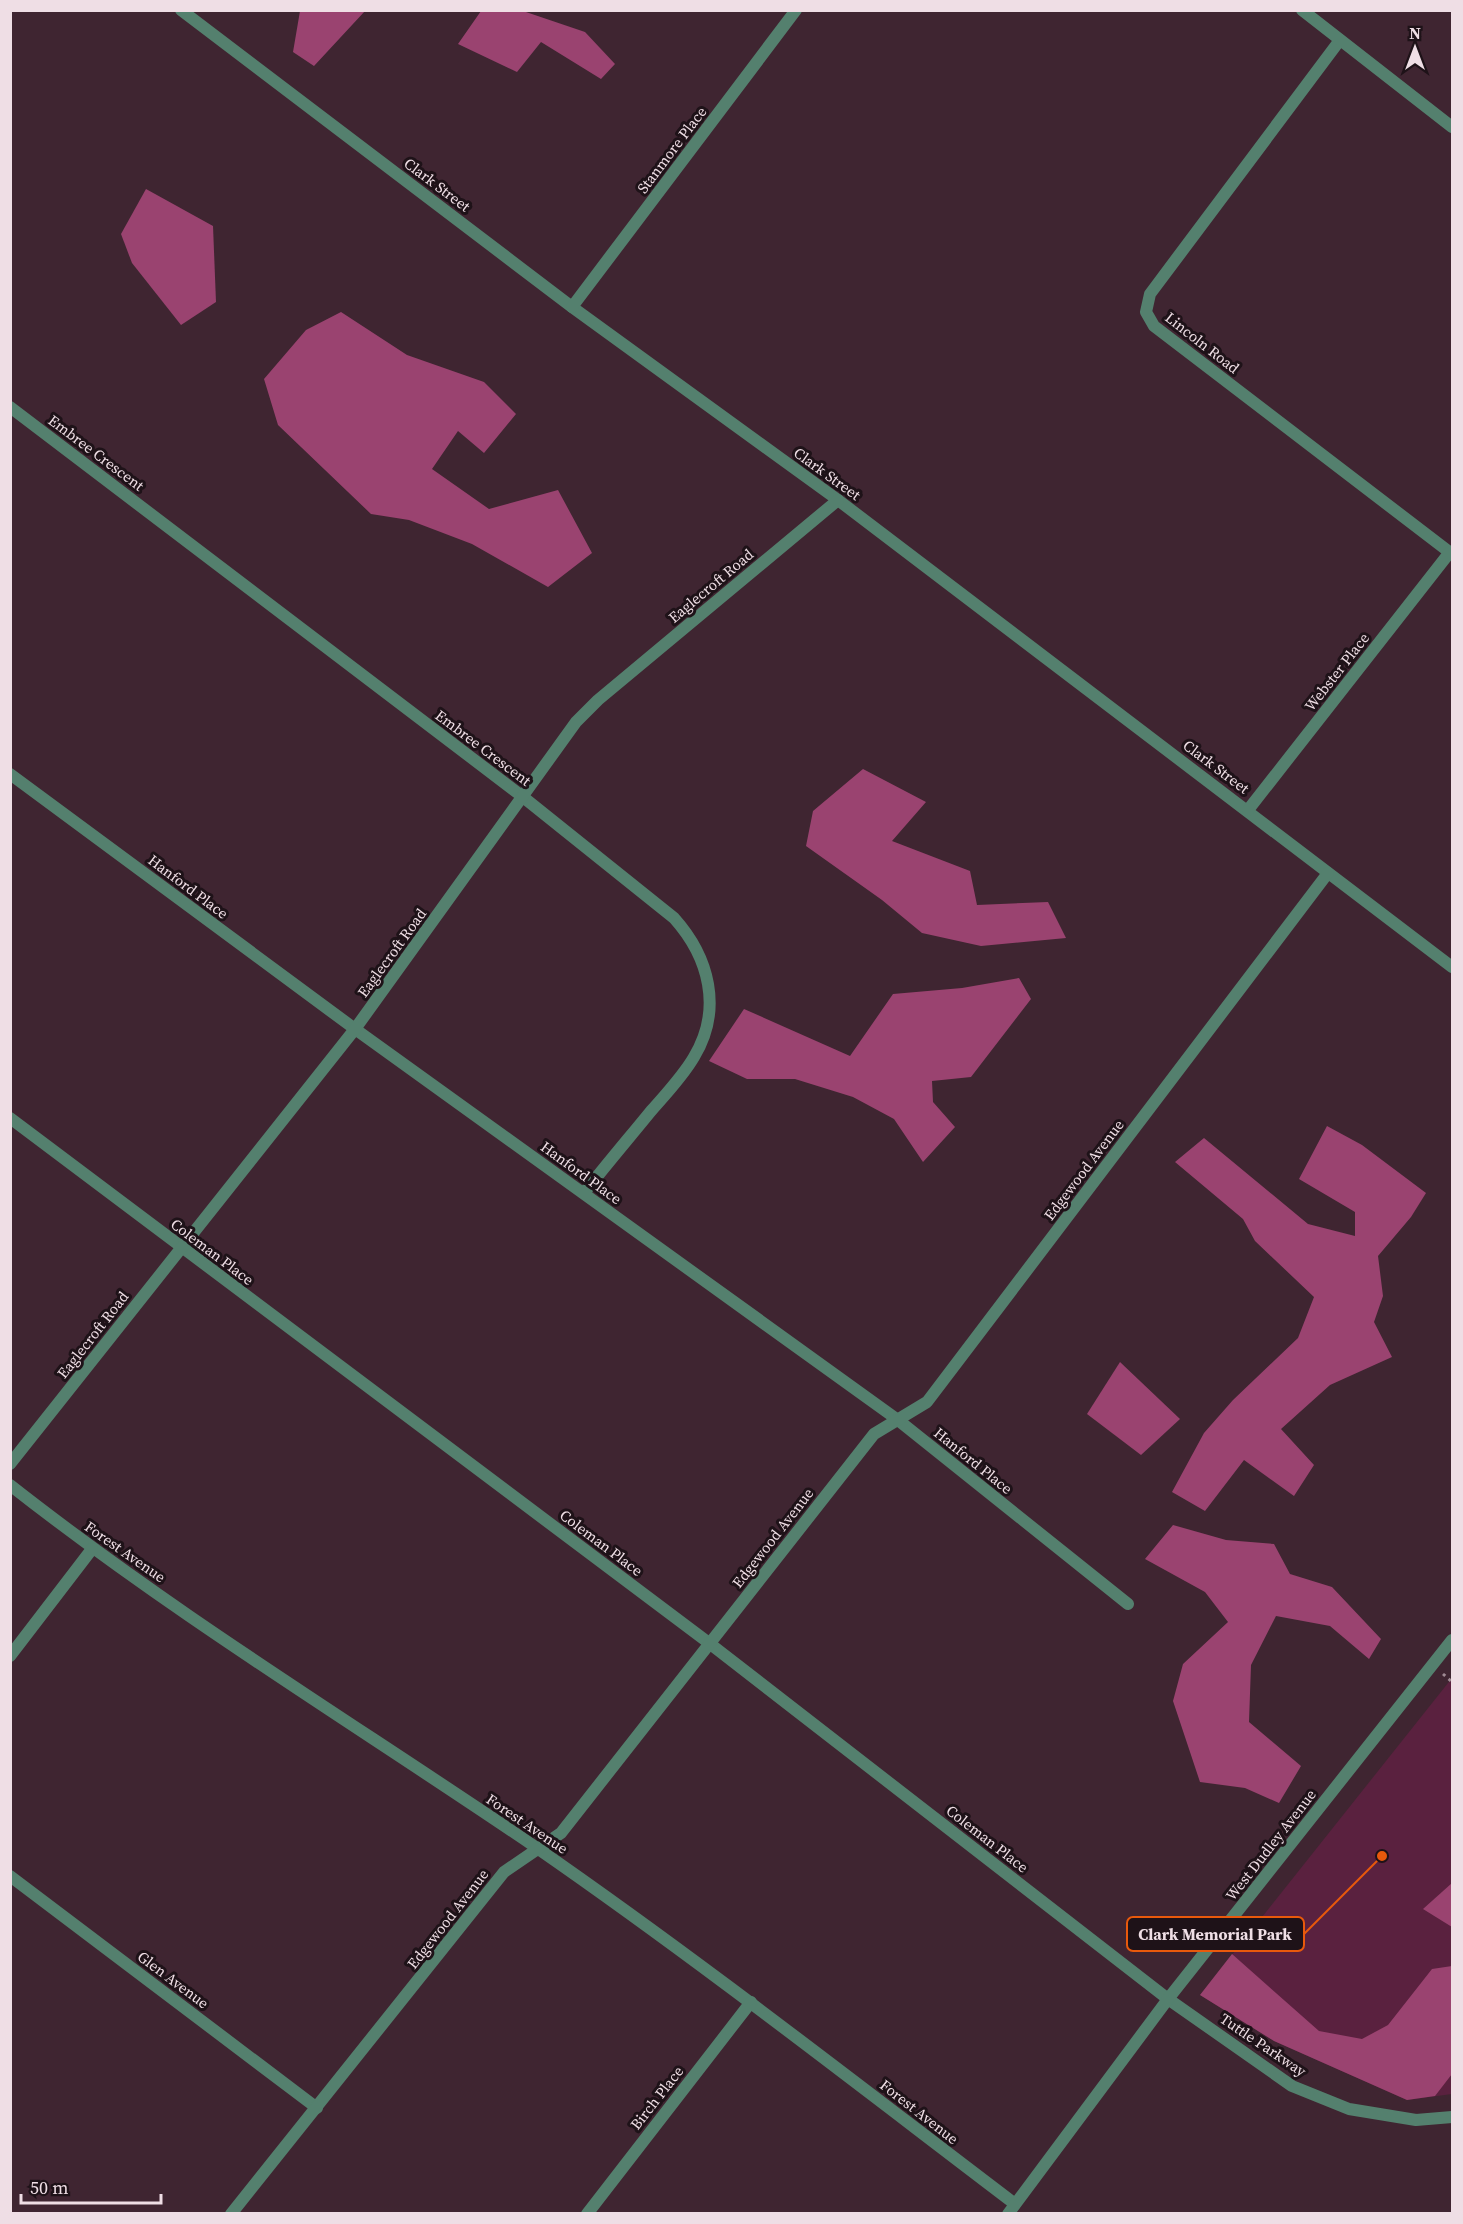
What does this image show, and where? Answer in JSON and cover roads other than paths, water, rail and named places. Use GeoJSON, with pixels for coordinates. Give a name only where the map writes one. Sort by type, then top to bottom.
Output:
{"type":"FeatureCollection","features":[{"type":"Feature","properties":{"kind":"street","name":"Clark Street"},"geometry":{"type":"LineString","coordinates":[[181,10],[572,307],[838,500],[1452,967]]}},
{"type":"Feature","properties":{"kind":"street","name":"Stanmore Place"},"geometry":{"type":"LineString","coordinates":[[572,307],[796,10]]}},
{"type":"Feature","properties":{"kind":"street"},"geometry":{"type":"LineString","coordinates":[[1302,10],[1452,127]]}},
{"type":"Feature","properties":{"kind":"street","name":"Lincoln Road"},"geometry":{"type":"LineString","coordinates":[[1340,40],[1150,294],[1146,312],[1154,326],[1451,553]]}},
{"type":"Feature","properties":{"kind":"street","name":"Embree Crescent"},"geometry":{"type":"LineString","coordinates":[[12,411],[523,797],[674,918],[696,945],[708,978],[710,1012],[695,1056],[584,1193]]}},
{"type":"Feature","properties":{"kind":"street","name":"Eaglecroft Road"},"geometry":{"type":"LineString","coordinates":[[10,1464],[355,1029],[576,722],[598,700],[838,500]]}},
{"type":"Feature","properties":{"kind":"street","name":"Webster Place"},"geometry":{"type":"LineString","coordinates":[[1248,810],[1451,553]]}},
{"type":"Feature","properties":{"kind":"street","name":"Hanford Place"},"geometry":{"type":"LineString","coordinates":[[10,774],[355,1029],[898,1420],[1128,1604]]}},
{"type":"Feature","properties":{"kind":"street","name":"Edgewood Avenue"},"geometry":{"type":"LineString","coordinates":[[231,2214],[504,1872],[561,1833],[874,1434],[927,1402],[1328,873]]}},
{"type":"Feature","properties":{"kind":"street","name":"Coleman Place"},"geometry":{"type":"LineString","coordinates":[[10,1118],[180,1248],[709,1643],[1168,1999]]}},
{"type":"Feature","properties":{"kind":"street","name":"Forest Avenue"},"geometry":{"type":"LineString","coordinates":[[10,1485],[92,1549],[538,1849],[751,2002],[1011,2209]]}},
{"type":"Feature","properties":{"kind":"street"},"geometry":{"type":"LineString","coordinates":[[10,1656],[92,1549]]}},
{"type":"Feature","properties":{"kind":"street","name":"West Dudley Avenue"},"geometry":{"type":"LineString","coordinates":[[1011,2209],[1168,1999],[1452,1640]]}},
{"type":"Feature","properties":{"kind":"street","name":"Glen Avenue"},"geometry":{"type":"LineString","coordinates":[[10,1876],[317,2108]]}},
{"type":"Feature","properties":{"kind":"street","name":"Tuttle Parkway"},"geometry":{"type":"LineString","coordinates":[[1168,1999],[1292,2086],[1348,2109],[1416,2120],[1452,2117]]}},
{"type":"Feature","properties":{"kind":"street","name":"Birch Place"},"geometry":{"type":"LineString","coordinates":[[588,2214],[751,2002]]}},
{"type":"Feature","properties":{"kind":"place","name":"Clark Memorial Park"},"geometry":{"type":"Point","coordinates":[1382,1856]}}]}
